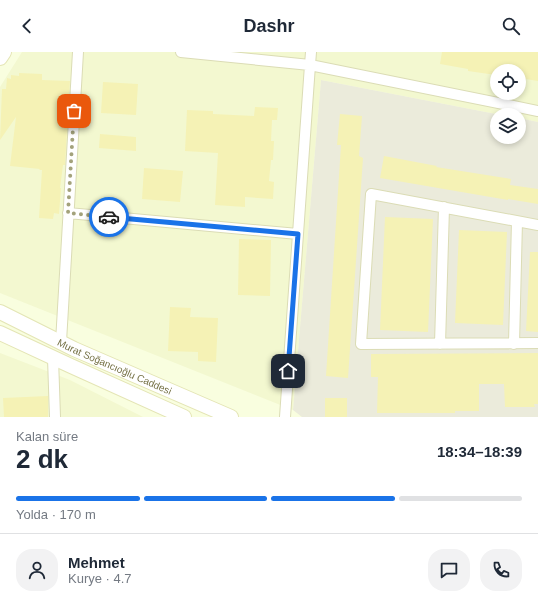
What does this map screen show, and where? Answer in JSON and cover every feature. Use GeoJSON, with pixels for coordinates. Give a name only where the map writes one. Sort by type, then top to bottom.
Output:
{"type":"FeatureCollection","features":[{"type":"Feature","properties":{"kind":"main road"},"geometry":{"type":"LineString","coordinates":[[0,58],[4,52]]}},
{"type":"Feature","properties":{"kind":"main road","name":"Murat Soğancıoğlu Caddesi"},"geometry":{"type":"LineString","coordinates":[[0,312],[60,342],[231,417]]}},
{"type":"Feature","properties":{"kind":"main road","name":"Murat Soğancıoğlu Caddesi"},"geometry":{"type":"LineString","coordinates":[[0,333],[184,417]]}},
{"type":"Feature","properties":{"kind":"street"},"geometry":{"type":"LineString","coordinates":[[60,342],[78,52]]}},
{"type":"Feature","properties":{"kind":"street"},"geometry":{"type":"LineString","coordinates":[[181,52],[310,65],[538,111]]}},
{"type":"Feature","properties":{"kind":"street"},"geometry":{"type":"LineString","coordinates":[[285,417],[312,52]]}},
{"type":"Feature","properties":{"kind":"street"},"geometry":{"type":"LineString","coordinates":[[538,225],[372,194],[361,344],[538,344]]}},
{"type":"Feature","properties":{"kind":"street"},"geometry":{"type":"LineString","coordinates":[[440,344],[444,207]]}},
{"type":"Feature","properties":{"kind":"street"},"geometry":{"type":"LineString","coordinates":[[68,213],[298,234]]}},
{"type":"Feature","properties":{"kind":"street"},"geometry":{"type":"LineString","coordinates":[[514,344],[517,221]]}},
{"type":"Feature","properties":{"kind":"street"},"geometry":{"type":"LineString","coordinates":[[52,358],[55,417]]}},
{"type":"Feature","properties":{"kind":"shaded area"},"geometry":{"type":"Polygon","coordinates":[[[22,52],[538,52],[538,122],[526,119],[526,108],[490,108],[490,113],[321,80],[293,410],[0,293],[0,87],[22,52]]]}},
{"type":"Feature","properties":{"kind":"shaded area"},"geometry":{"type":"Polygon","coordinates":[[[321,80],[490,113],[490,144],[526,144],[526,119],[538,122],[538,417],[302,417],[293,410],[321,80]]]}},
{"type":"Feature","properties":{"kind":"shaded area"},"geometry":{"type":"Polygon","coordinates":[[[0,353],[70,380],[143,417],[0,417],[0,353]]]}},
{"type":"Feature","properties":{"kind":"building"},"geometry":{"type":"Polygon","coordinates":[[[442,52],[538,52],[538,81],[526,79],[526,64],[490,64],[490,74],[468,71],[468,69],[440,64],[442,52]]]}},
{"type":"Feature","properties":{"kind":"building"},"geometry":{"type":"Polygon","coordinates":[[[19,73],[42,74],[42,80],[70,81],[65,165],[63,165],[60,188],[59,214],[54,213],[53,219],[39,218],[42,170],[10,166],[16,117],[0,140],[2,89],[6,89],[7,78],[11,79],[11,75],[19,76],[19,73]]]}},
{"type":"Feature","properties":{"kind":"building"},"geometry":{"type":"Polygon","coordinates":[[[103,82],[138,84],[136,115],[101,113],[103,82]]]}},
{"type":"Feature","properties":{"kind":"building"},"geometry":{"type":"Polygon","coordinates":[[[255,107],[278,108],[277,120],[272,120],[271,141],[274,141],[273,160],[271,160],[269,181],[274,182],[273,199],[245,197],[245,207],[215,205],[218,153],[185,151],[187,110],[213,111],[213,114],[254,116],[255,107]]]}},
{"type":"Feature","properties":{"kind":"building"},"geometry":{"type":"Polygon","coordinates":[[[340,114],[362,116],[359,156],[363,158],[348,378],[326,376],[341,145],[337,145],[340,114]]]}},
{"type":"Feature","properties":{"kind":"building"},"geometry":{"type":"Polygon","coordinates":[[[100,134],[136,137],[136,151],[99,148],[100,134]]]}},
{"type":"Feature","properties":{"kind":"building"},"geometry":{"type":"Polygon","coordinates":[[[384,156],[437,166],[436,167],[511,179],[510,185],[538,189],[538,204],[380,178],[384,156]]]}},
{"type":"Feature","properties":{"kind":"building"},"geometry":{"type":"Polygon","coordinates":[[[144,168],[183,171],[180,202],[142,199],[144,168]]]}},
{"type":"Feature","properties":{"kind":"building"},"geometry":{"type":"Polygon","coordinates":[[[385,217],[433,219],[428,332],[380,330],[385,217]]]}},
{"type":"Feature","properties":{"kind":"building"},"geometry":{"type":"Polygon","coordinates":[[[459,230],[507,232],[503,325],[455,323],[459,230]]]}},
{"type":"Feature","properties":{"kind":"building"},"geometry":{"type":"Polygon","coordinates":[[[239,239],[271,240],[270,296],[238,295],[239,239]]]}},
{"type":"Feature","properties":{"kind":"building"},"geometry":{"type":"Polygon","coordinates":[[[530,252],[538,252],[538,332],[526,331],[530,252]]]}},
{"type":"Feature","properties":{"kind":"building"},"geometry":{"type":"Polygon","coordinates":[[[170,307],[191,308],[190,317],[218,318],[216,362],[198,361],[198,352],[168,351],[170,307]]]}},
{"type":"Feature","properties":{"kind":"building"},"geometry":{"type":"Polygon","coordinates":[[[538,353],[538,404],[534,404],[535,407],[505,407],[504,384],[479,384],[479,411],[455,411],[455,413],[377,413],[378,377],[371,377],[371,354],[538,353]]]}},
{"type":"Feature","properties":{"kind":"building"},"geometry":{"type":"Polygon","coordinates":[[[48,396],[48,417],[4,417],[3,398],[48,396]]]}},
{"type":"Feature","properties":{"kind":"building"},"geometry":{"type":"Polygon","coordinates":[[[325,398],[347,398],[347,417],[325,417],[325,398]]]}},
{"type":"Feature","properties":{"kind":"way so far"},"geometry":{"type":"LineString","coordinates":[[74,111],[68,213],[109,217]]}},
{"type":"Feature","properties":{"kind":"route"},"geometry":{"type":"LineString","coordinates":[[109,217],[298,234],[288,371]]}}]}
